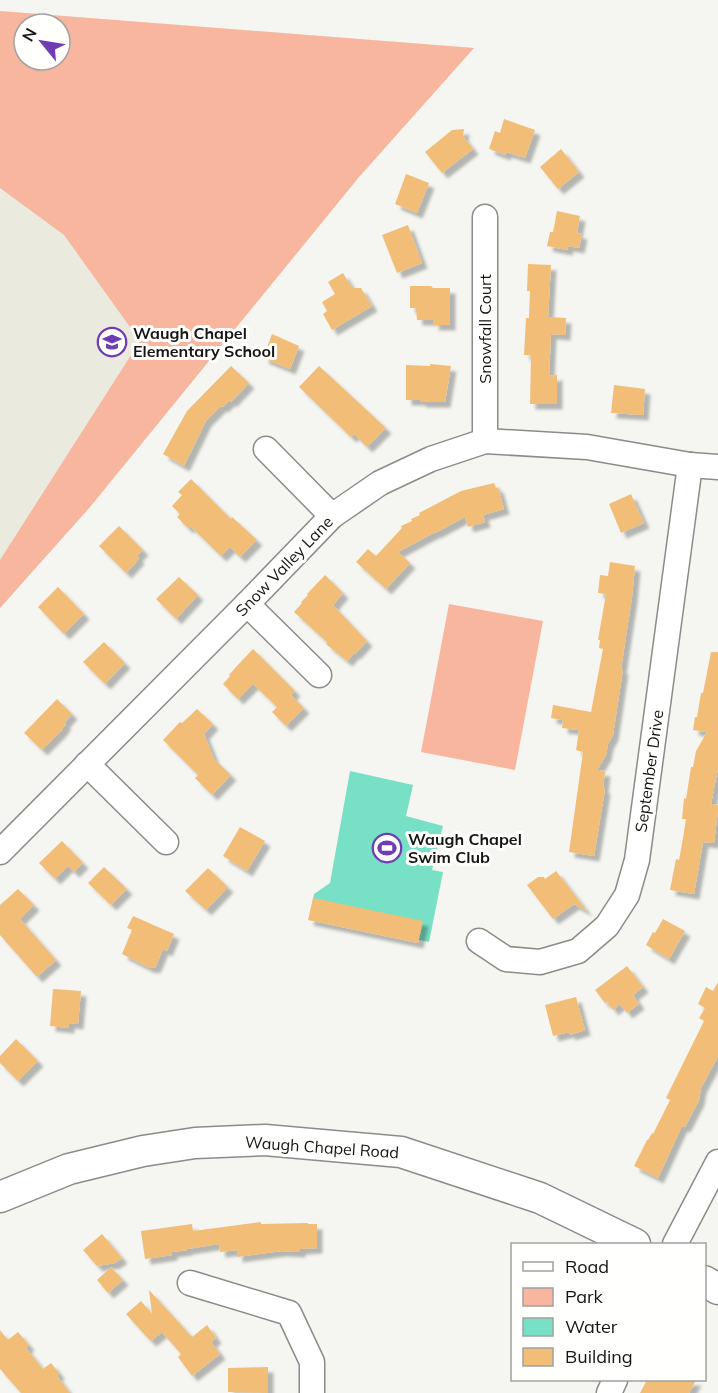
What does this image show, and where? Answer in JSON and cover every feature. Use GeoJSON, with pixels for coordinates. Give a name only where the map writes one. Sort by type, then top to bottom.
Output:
{"type":"FeatureCollection","features":[{"type":"Feature","properties":{"kind":"main road","name":"Waugh Chapel Road"},"geometry":{"type":"LineString","coordinates":[[0,1197],[69,1169],[143,1151],[195,1143],[266,1140],[400,1152],[540,1198],[631,1243]]}},
{"type":"Feature","properties":{"kind":"street","name":"Snowfall Court"},"geometry":{"type":"LineString","coordinates":[[485,217],[485,441]]}},
{"type":"Feature","properties":{"kind":"street","name":"Snow Valley Lane"},"geometry":{"type":"LineString","coordinates":[[0,852],[332,516],[381,483],[431,459],[485,441],[587,447],[690,465],[718,467]]}},
{"type":"Feature","properties":{"kind":"street"},"geometry":{"type":"LineString","coordinates":[[266,449],[332,516]]}},
{"type":"Feature","properties":{"kind":"street","name":"September Drive"},"geometry":{"type":"LineString","coordinates":[[479,941],[506,959],[540,962],[578,951],[607,926],[627,895],[637,860],[690,465]]}},
{"type":"Feature","properties":{"kind":"street"},"geometry":{"type":"LineString","coordinates":[[247,604],[319,675]]}},
{"type":"Feature","properties":{"kind":"street"},"geometry":{"type":"LineString","coordinates":[[87,764],[166,842]]}},
{"type":"Feature","properties":{"kind":"street"},"geometry":{"type":"LineString","coordinates":[[676,1243],[718,1162]]}},
{"type":"Feature","properties":{"kind":"street"},"geometry":{"type":"LineString","coordinates":[[190,1283],[289,1313],[312,1362],[312,1393]]}},
{"type":"Feature","properties":{"kind":"shaded area","name":"Waugh Chapel Elementary School"},"geometry":{"type":"Polygon","coordinates":[[[0,11],[13,12],[12,72],[72,72],[72,17],[474,48],[359,177],[90,507],[0,608],[0,11]]]}},
{"type":"Feature","properties":{"kind":"green space","name":"Waugh Chapel Elementary School"},"geometry":{"type":"Polygon","coordinates":[[[0,11],[13,12],[12,72],[72,72],[72,17],[474,48],[359,177],[90,507],[0,608],[0,560],[140,341],[64,235],[0,188],[0,11]]]}},
{"type":"Feature","properties":{"kind":"green space"},"geometry":{"type":"Polygon","coordinates":[[[449,604],[543,621],[515,770],[421,752],[449,604]]]}},
{"type":"Feature","properties":{"kind":"water","name":"Waugh Chapel Swim Club"},"geometry":{"type":"Polygon","coordinates":[[[350,771],[413,785],[406,816],[443,826],[432,870],[443,872],[429,942],[310,916],[314,894],[330,883],[350,771]]]}},
{"type":"Feature","properties":{"kind":"building"},"geometry":{"type":"Polygon","coordinates":[[[504,119],[535,130],[525,158],[506,152],[505,155],[489,149],[495,131],[500,133],[504,119]]]}},
{"type":"Feature","properties":{"kind":"building"},"geometry":{"type":"Polygon","coordinates":[[[464,129],[463,136],[473,149],[442,173],[425,152],[452,130],[464,129]]]}},
{"type":"Feature","properties":{"kind":"building"},"geometry":{"type":"Polygon","coordinates":[[[561,149],[579,172],[558,189],[540,167],[561,149]]]}},
{"type":"Feature","properties":{"kind":"building"},"geometry":{"type":"Polygon","coordinates":[[[406,174],[429,183],[417,213],[395,204],[406,174]]]}},
{"type":"Feature","properties":{"kind":"building"},"geometry":{"type":"Polygon","coordinates":[[[557,211],[580,216],[577,233],[582,234],[579,248],[568,246],[567,250],[547,246],[550,232],[553,232],[557,211]]]}},
{"type":"Feature","properties":{"kind":"building"},"geometry":{"type":"Polygon","coordinates":[[[408,225],[422,263],[397,273],[382,235],[408,225]]]}},
{"type":"Feature","properties":{"kind":"building"},"geometry":{"type":"Polygon","coordinates":[[[528,264],[551,265],[548,317],[566,318],[565,335],[551,334],[549,376],[557,375],[557,404],[530,404],[531,355],[524,355],[526,318],[529,318],[528,264]]]}},
{"type":"Feature","properties":{"kind":"building"},"geometry":{"type":"Polygon","coordinates":[[[343,273],[352,288],[361,288],[372,306],[332,330],[323,314],[327,311],[322,302],[335,294],[328,282],[343,273]]]}},
{"type":"Feature","properties":{"kind":"building"},"geometry":{"type":"Polygon","coordinates":[[[410,286],[450,288],[450,325],[433,325],[434,320],[417,320],[416,308],[410,308],[410,286]]]}},
{"type":"Feature","properties":{"kind":"building"},"geometry":{"type":"Polygon","coordinates":[[[272,334],[299,346],[290,369],[263,358],[272,334]]]}},
{"type":"Feature","properties":{"kind":"building"},"geometry":{"type":"Polygon","coordinates":[[[430,364],[451,366],[445,402],[406,400],[406,365],[430,366],[430,364]]]}},
{"type":"Feature","properties":{"kind":"building"},"geometry":{"type":"Polygon","coordinates":[[[231,366],[249,383],[231,402],[230,400],[223,407],[221,406],[206,421],[184,466],[163,454],[187,411],[231,366]]]}},
{"type":"Feature","properties":{"kind":"building"},"geometry":{"type":"Polygon","coordinates":[[[319,366],[386,428],[367,447],[354,434],[351,437],[299,387],[319,366]]]}},
{"type":"Feature","properties":{"kind":"building"},"geometry":{"type":"Polygon","coordinates":[[[614,385],[645,389],[643,415],[611,413],[614,385]]]}},
{"type":"Feature","properties":{"kind":"building"},"geometry":{"type":"Polygon","coordinates":[[[191,479],[231,519],[232,517],[257,540],[240,557],[230,547],[221,556],[190,526],[188,528],[177,517],[180,514],[172,506],[182,495],[178,492],[191,479]]]}},
{"type":"Feature","properties":{"kind":"building"},"geometry":{"type":"Polygon","coordinates":[[[494,483],[496,488],[498,487],[504,509],[483,515],[485,522],[468,527],[465,517],[398,552],[410,563],[386,589],[356,562],[368,549],[376,556],[402,528],[401,526],[412,521],[411,519],[420,515],[419,513],[461,491],[494,483]]]}},
{"type":"Feature","properties":{"kind":"building"},"geometry":{"type":"Polygon","coordinates":[[[631,494],[644,523],[621,533],[609,504],[631,494]]]}},
{"type":"Feature","properties":{"kind":"building"},"geometry":{"type":"Polygon","coordinates":[[[119,526],[143,550],[137,556],[139,559],[126,573],[99,546],[119,526]]]}},
{"type":"Feature","properties":{"kind":"building"},"geometry":{"type":"Polygon","coordinates":[[[610,562],[635,566],[613,735],[606,755],[597,770],[605,771],[603,788],[605,789],[594,856],[569,852],[583,752],[576,750],[579,730],[562,728],[563,720],[551,718],[553,705],[591,712],[603,649],[599,648],[600,640],[598,640],[606,594],[598,593],[600,575],[608,576],[610,562]]]}},
{"type":"Feature","properties":{"kind":"building"},"geometry":{"type":"Polygon","coordinates":[[[325,575],[343,593],[333,605],[367,641],[347,661],[294,612],[325,575]]]}},
{"type":"Feature","properties":{"kind":"building"},"geometry":{"type":"Polygon","coordinates":[[[179,577],[198,595],[176,619],[156,599],[179,577]]]}},
{"type":"Feature","properties":{"kind":"building"},"geometry":{"type":"Polygon","coordinates":[[[58,587],[84,614],[64,634],[38,607],[58,587]]]}},
{"type":"Feature","properties":{"kind":"building"},"geometry":{"type":"Polygon","coordinates":[[[104,642],[125,663],[105,684],[83,662],[104,642]]]}},
{"type":"Feature","properties":{"kind":"building"},"geometry":{"type":"Polygon","coordinates":[[[253,649],[295,691],[291,695],[304,708],[286,726],[272,712],[277,707],[253,684],[238,699],[223,684],[253,649]]]}},
{"type":"Feature","properties":{"kind":"building"},"geometry":{"type":"Polygon","coordinates":[[[711,652],[718,652],[718,768],[711,804],[718,805],[718,810],[714,843],[703,842],[694,894],[670,890],[683,838],[686,819],[682,819],[684,798],[686,799],[691,767],[693,767],[696,751],[707,732],[693,730],[711,652]]]}},
{"type":"Feature","properties":{"kind":"building"},"geometry":{"type":"Polygon","coordinates":[[[57,699],[72,714],[60,732],[42,750],[24,733],[57,699]]]}},
{"type":"Feature","properties":{"kind":"building"},"geometry":{"type":"Polygon","coordinates":[[[197,709],[213,724],[204,734],[214,759],[231,775],[212,795],[195,778],[198,775],[163,740],[180,722],[182,723],[197,709]]]}},
{"type":"Feature","properties":{"kind":"building"},"geometry":{"type":"Polygon","coordinates":[[[240,827],[265,841],[247,871],[223,856],[240,827]]]}},
{"type":"Feature","properties":{"kind":"building"},"geometry":{"type":"Polygon","coordinates":[[[62,841],[83,863],[74,872],[68,866],[55,879],[39,863],[62,841]]]}},
{"type":"Feature","properties":{"kind":"building"},"geometry":{"type":"Polygon","coordinates":[[[104,867],[127,889],[111,905],[88,883],[104,867]]]}},
{"type":"Feature","properties":{"kind":"building"},"geometry":{"type":"Polygon","coordinates":[[[208,868],[228,887],[206,910],[185,891],[208,868]]]}},
{"type":"Feature","properties":{"kind":"building"},"geometry":{"type":"Polygon","coordinates":[[[556,871],[587,911],[574,904],[553,919],[527,885],[538,877],[545,879],[556,871]]]}},
{"type":"Feature","properties":{"kind":"building"},"geometry":{"type":"Polygon","coordinates":[[[18,889],[34,905],[20,919],[56,960],[37,977],[0,935],[0,905],[18,889]]]}},
{"type":"Feature","properties":{"kind":"building"},"geometry":{"type":"Polygon","coordinates":[[[313,898],[423,921],[418,943],[308,920],[313,898]]]}},
{"type":"Feature","properties":{"kind":"building"},"geometry":{"type":"Polygon","coordinates":[[[133,916],[174,934],[167,951],[163,949],[155,968],[150,968],[122,954],[132,930],[127,928],[133,916]]]}},
{"type":"Feature","properties":{"kind":"building"},"geometry":{"type":"Polygon","coordinates":[[[663,919],[685,931],[669,959],[646,945],[663,919]]]}},
{"type":"Feature","properties":{"kind":"building"},"geometry":{"type":"Polygon","coordinates":[[[627,966],[643,987],[633,995],[639,1004],[627,1013],[620,1004],[613,1010],[595,990],[627,966]]]}},
{"type":"Feature","properties":{"kind":"building"},"geometry":{"type":"Polygon","coordinates":[[[718,982],[718,1056],[701,1088],[699,1100],[685,1127],[682,1126],[658,1178],[634,1166],[670,1100],[666,1098],[704,1021],[699,1018],[705,1008],[698,1004],[706,987],[713,991],[718,982]]]}},
{"type":"Feature","properties":{"kind":"building"},"geometry":{"type":"Polygon","coordinates":[[[53,989],[81,991],[78,1024],[69,1023],[69,1028],[50,1026],[53,989]]]}},
{"type":"Feature","properties":{"kind":"building"},"geometry":{"type":"Polygon","coordinates":[[[576,997],[585,1030],[570,1035],[569,1032],[553,1036],[545,1005],[576,997]]]}},
{"type":"Feature","properties":{"kind":"building"},"geometry":{"type":"Polygon","coordinates":[[[16,1039],[38,1061],[18,1081],[0,1063],[0,1056],[16,1039]]]}},
{"type":"Feature","properties":{"kind":"building"},"geometry":{"type":"Polygon","coordinates":[[[261,1222],[261,1224],[317,1224],[317,1248],[300,1249],[300,1252],[281,1251],[237,1257],[237,1250],[220,1252],[219,1244],[145,1259],[141,1231],[192,1224],[193,1231],[261,1222]]]}},
{"type":"Feature","properties":{"kind":"building"},"geometry":{"type":"Polygon","coordinates":[[[102,1234],[122,1258],[115,1263],[97,1266],[83,1250],[102,1234]]]}},
{"type":"Feature","properties":{"kind":"building"},"geometry":{"type":"Polygon","coordinates":[[[111,1267],[123,1280],[108,1293],[97,1280],[111,1267]]]}},
{"type":"Feature","properties":{"kind":"building"},"geometry":{"type":"Polygon","coordinates":[[[149,1290],[192,1337],[207,1325],[216,1338],[211,1342],[220,1354],[192,1376],[178,1357],[181,1354],[162,1332],[151,1341],[126,1314],[141,1301],[152,1314],[149,1290]]]}},
{"type":"Feature","properties":{"kind":"building"},"geometry":{"type":"Polygon","coordinates":[[[0,1330],[8,1340],[18,1332],[29,1345],[26,1348],[43,1369],[51,1363],[59,1373],[57,1376],[70,1393],[21,1393],[0,1369],[0,1330]]]}},
{"type":"Feature","properties":{"kind":"building"},"geometry":{"type":"Polygon","coordinates":[[[268,1367],[268,1393],[228,1392],[228,1368],[268,1367]]]}},
{"type":"Feature","properties":{"kind":"building"},"geometry":{"type":"Polygon","coordinates":[[[646,1381],[695,1381],[689,1393],[640,1393],[646,1381]]]}},
{"type":"Feature","properties":{"kind":"place","name":"Waugh Chapel Elementary School"},"geometry":{"type":"Point","coordinates":[112,342]}},
{"type":"Feature","properties":{"kind":"place","name":"Waugh Chapel Swim Club"},"geometry":{"type":"Point","coordinates":[387,848]}}]}
